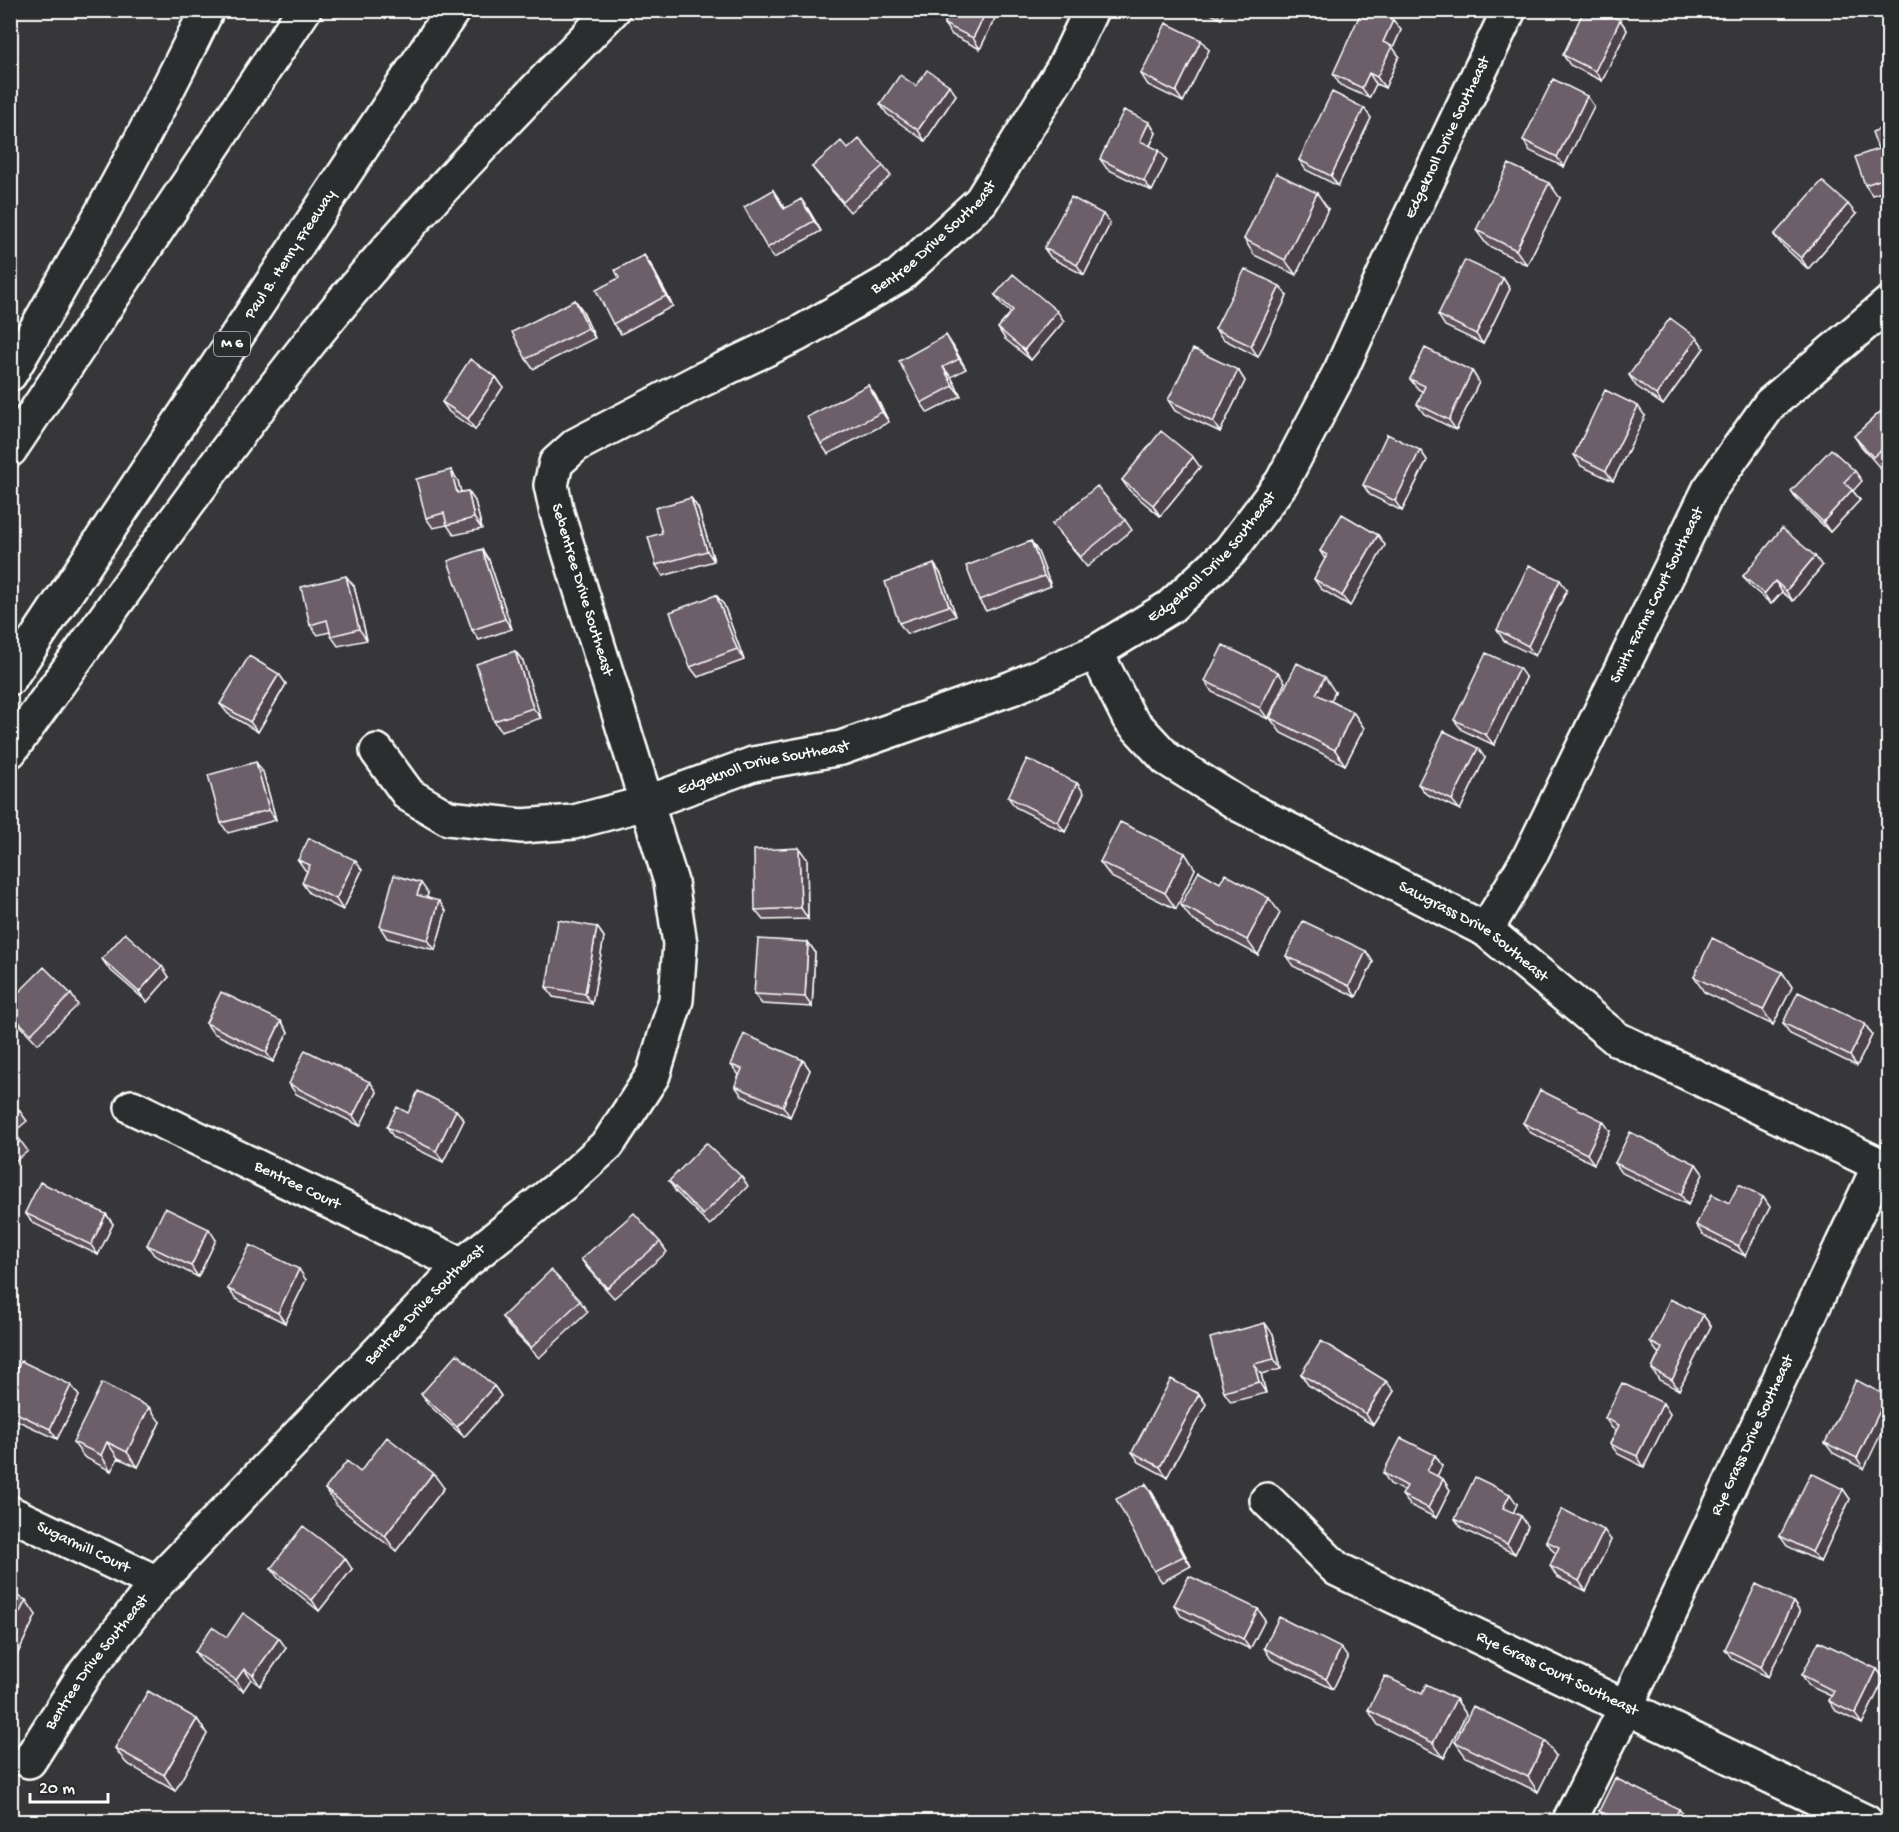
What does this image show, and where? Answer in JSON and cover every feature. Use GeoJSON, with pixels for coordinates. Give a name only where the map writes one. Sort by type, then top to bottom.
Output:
{"type":"FeatureCollection","features":[{"type":"Feature","properties":{"kind":"main road"},"geometry":{"type":"LineString","coordinates":[[10,374],[138,148],[207,10]]}},
{"type":"Feature","properties":{"kind":"main road"},"geometry":{"type":"LineString","coordinates":[[10,450],[304,10]]}},
{"type":"Feature","properties":{"kind":"main road","name":"Paul B. Henry Freeway"},"geometry":{"type":"LineString","coordinates":[[10,678],[453,10]]}},
{"type":"Feature","properties":{"kind":"main road"},"geometry":{"type":"LineString","coordinates":[[10,751],[247,422],[319,331],[473,153],[613,10]]}},
{"type":"Feature","properties":{"kind":"main road","name":"Bentree Drive Southeast"},"geometry":{"type":"LineString","coordinates":[[697,382],[798,334],[899,276],[981,201],[1064,67],[1091,10]]}},
{"type":"Feature","properties":{"kind":"main road","name":"Edgeknoll Drive Southeast"},"geometry":{"type":"LineString","coordinates":[[377,751],[409,795],[448,818],[522,826],[574,822],[646,803],[753,764],[841,748],[1012,688],[1096,652],[1170,607],[1230,550],[1282,482],[1341,370],[1405,228],[1509,10]]}},
{"type":"Feature","properties":{"kind":"main road","name":"Smith Farms Court Southeast"},"geometry":{"type":"LineString","coordinates":[[1486,930],[1530,856],[1709,490],[1770,404],[1888,304]]}},
{"type":"Feature","properties":{"kind":"main road","name":"Sebentree Drive Southeast"},"geometry":{"type":"LineString","coordinates":[[646,803],[556,513],[551,485],[556,463],[576,446],[697,382]]}},
{"type":"Feature","properties":{"kind":"main road","name":"Sawgrass Drive Southeast"},"geometry":{"type":"LineString","coordinates":[[1096,652],[1129,718],[1167,759],[1240,805],[1486,930],[1617,1039],[1884,1166]]}},
{"type":"Feature","properties":{"kind":"main road","name":"Bentree Drive Southeast"},"geometry":{"type":"LineString","coordinates":[[29,1761],[85,1673],[157,1583],[462,1266],[573,1176],[608,1144],[653,1075],[676,1000],[680,944],[671,882],[646,803]]}},
{"type":"Feature","properties":{"kind":"main road","name":"Bentree Court"},"geometry":{"type":"LineString","coordinates":[[132,1107],[462,1266]]}},
{"type":"Feature","properties":{"kind":"main road","name":"Rye Grass Drive Southeast"},"geometry":{"type":"LineString","coordinates":[[1569,1821],[1626,1707],[1884,1166]]}},
{"type":"Feature","properties":{"kind":"main road","name":"Rye Grass Court Southeast"},"geometry":{"type":"LineString","coordinates":[[1267,1500],[1337,1569],[1866,1821]]}},
{"type":"Feature","properties":{"kind":"main road","name":"Sugarmill Court"},"geometry":{"type":"LineString","coordinates":[[10,1512],[157,1583]]}},
{"type":"Feature","properties":{"kind":"building"},"geometry":{"type":"Polygon","coordinates":[[[951,10],[987,10],[973,38],[944,24],[951,10]]]}},
{"type":"Feature","properties":{"kind":"building"},"geometry":{"type":"Polygon","coordinates":[[[1362,10],[1373,10],[1393,20],[1383,42],[1392,46],[1377,77],[1369,73],[1362,88],[1333,74],[1362,10]]]}},
{"type":"Feature","properties":{"kind":"building"},"geometry":{"type":"Polygon","coordinates":[[[1584,10],[1601,10],[1620,20],[1595,71],[1563,55],[1584,10]]]}},
{"type":"Feature","properties":{"kind":"building"},"geometry":{"type":"Polygon","coordinates":[[[1166,23],[1201,40],[1176,92],[1141,74],[1166,23]]]}},
{"type":"Feature","properties":{"kind":"building"},"geometry":{"type":"Polygon","coordinates":[[[927,70],[949,85],[918,130],[880,104],[900,75],[916,86],[927,70]]]}},
{"type":"Feature","properties":{"kind":"building"},"geometry":{"type":"Polygon","coordinates":[[[1553,79],[1587,96],[1557,157],[1523,140],[1553,79]]]}},
{"type":"Feature","properties":{"kind":"building"},"geometry":{"type":"Polygon","coordinates":[[[1332,92],[1364,108],[1331,176],[1299,160],[1332,92]]]}},
{"type":"Feature","properties":{"kind":"building"},"geometry":{"type":"Polygon","coordinates":[[[1124,110],[1149,122],[1140,141],[1159,150],[1144,181],[1100,159],[1124,110]]]}},
{"type":"Feature","properties":{"kind":"building"},"geometry":{"type":"Polygon","coordinates":[[[1888,126],[1888,177],[1865,185],[1855,157],[1878,149],[1872,132],[1888,126]]]}},
{"type":"Feature","properties":{"kind":"building"},"geometry":{"type":"Polygon","coordinates":[[[859,139],[883,166],[843,202],[812,167],[841,141],[848,149],[859,139]]]}},
{"type":"Feature","properties":{"kind":"building"},"geometry":{"type":"Polygon","coordinates":[[[1509,164],[1549,183],[1516,250],[1476,230],[1509,164]]]}},
{"type":"Feature","properties":{"kind":"building"},"geometry":{"type":"Polygon","coordinates":[[[1276,173],[1317,193],[1285,260],[1244,239],[1276,173]]]}},
{"type":"Feature","properties":{"kind":"building"},"geometry":{"type":"Polygon","coordinates":[[[1822,181],[1848,204],[1801,258],[1774,235],[1822,181]]]}},
{"type":"Feature","properties":{"kind":"building"},"geometry":{"type":"Polygon","coordinates":[[[773,190],[784,209],[801,199],[814,221],[767,248],[744,207],[773,190]]]}},
{"type":"Feature","properties":{"kind":"building"},"geometry":{"type":"Polygon","coordinates":[[[1071,197],[1103,214],[1077,265],[1044,248],[1071,197]]]}},
{"type":"Feature","properties":{"kind":"building"},"geometry":{"type":"Polygon","coordinates":[[[644,255],[666,296],[613,324],[596,290],[619,278],[615,270],[644,255]]]}},
{"type":"Feature","properties":{"kind":"building"},"geometry":{"type":"Polygon","coordinates":[[[1465,260],[1503,278],[1476,334],[1438,315],[1465,260]]]}},
{"type":"Feature","properties":{"kind":"building"},"geometry":{"type":"Polygon","coordinates":[[[1245,269],[1280,286],[1251,346],[1215,329],[1245,269]]]}},
{"type":"Feature","properties":{"kind":"building"},"geometry":{"type":"Polygon","coordinates":[[[1013,274],[1057,311],[1024,350],[998,328],[1013,310],[995,295],[1013,274]]]}},
{"type":"Feature","properties":{"kind":"building"},"geometry":{"type":"Polygon","coordinates":[[[575,300],[588,328],[526,359],[512,332],[575,300]]]}},
{"type":"Feature","properties":{"kind":"building"},"geometry":{"type":"Polygon","coordinates":[[[1670,318],[1697,338],[1656,395],[1629,375],[1670,318]]]}},
{"type":"Feature","properties":{"kind":"building"},"geometry":{"type":"Polygon","coordinates":[[[946,335],[959,359],[943,367],[953,386],[921,403],[899,361],[946,335]]]}},
{"type":"Feature","properties":{"kind":"building"},"geometry":{"type":"Polygon","coordinates":[[[1425,348],[1472,371],[1449,420],[1417,404],[1425,386],[1410,379],[1425,348]]]}},
{"type":"Feature","properties":{"kind":"building"},"geometry":{"type":"Polygon","coordinates":[[[1193,349],[1238,370],[1213,422],[1168,400],[1193,349]]]}},
{"type":"Feature","properties":{"kind":"building"},"geometry":{"type":"Polygon","coordinates":[[[470,359],[496,377],[468,419],[442,402],[470,359]]]}},
{"type":"Feature","properties":{"kind":"building"},"geometry":{"type":"Polygon","coordinates":[[[868,385],[882,412],[821,444],[807,417],[868,385]]]}},
{"type":"Feature","properties":{"kind":"building"},"geometry":{"type":"Polygon","coordinates":[[[1605,390],[1638,406],[1606,471],[1574,455],[1605,390]]]}},
{"type":"Feature","properties":{"kind":"building"},"geometry":{"type":"Polygon","coordinates":[[[1888,405],[1888,458],[1881,450],[1873,457],[1854,436],[1888,405]]]}},
{"type":"Feature","properties":{"kind":"building"},"geometry":{"type":"Polygon","coordinates":[[[1161,431],[1193,457],[1153,505],[1122,480],[1161,431]]]}},
{"type":"Feature","properties":{"kind":"building"},"geometry":{"type":"Polygon","coordinates":[[[1387,434],[1420,450],[1395,501],[1363,485],[1387,434]]]}},
{"type":"Feature","properties":{"kind":"building"},"geometry":{"type":"Polygon","coordinates":[[[1831,449],[1855,471],[1844,482],[1852,490],[1823,522],[1791,491],[1831,449]]]}},
{"type":"Feature","properties":{"kind":"building"},"geometry":{"type":"Polygon","coordinates":[[[451,470],[457,493],[468,491],[474,518],[447,525],[444,513],[426,518],[416,479],[451,470]]]}},
{"type":"Feature","properties":{"kind":"building"},"geometry":{"type":"Polygon","coordinates":[[[1097,486],[1125,520],[1080,557],[1052,524],[1097,486]]]}},
{"type":"Feature","properties":{"kind":"building"},"geometry":{"type":"Polygon","coordinates":[[[691,498],[707,551],[656,565],[648,537],[662,533],[655,508],[691,498]]]}},
{"type":"Feature","properties":{"kind":"building"},"geometry":{"type":"Polygon","coordinates":[[[1342,514],[1378,535],[1342,596],[1314,579],[1327,555],[1320,551],[1342,514]]]}},
{"type":"Feature","properties":{"kind":"building"},"geometry":{"type":"Polygon","coordinates":[[[1782,528],[1815,556],[1786,591],[1775,581],[1764,594],[1743,576],[1782,528]]]}},
{"type":"Feature","properties":{"kind":"building"},"geometry":{"type":"Polygon","coordinates":[[[1031,541],[1044,576],[979,600],[966,566],[1031,541]]]}},
{"type":"Feature","properties":{"kind":"building"},"geometry":{"type":"Polygon","coordinates":[[[482,549],[505,619],[472,630],[448,561],[482,549]]]}},
{"type":"Feature","properties":{"kind":"building"},"geometry":{"type":"Polygon","coordinates":[[[934,564],[949,606],[899,623],[885,582],[934,564]]]}},
{"type":"Feature","properties":{"kind":"building"},"geometry":{"type":"Polygon","coordinates":[[[1529,565],[1560,580],[1528,646],[1497,630],[1529,565]]]}},
{"type":"Feature","properties":{"kind":"building"},"geometry":{"type":"Polygon","coordinates":[[[346,576],[359,629],[331,636],[327,620],[310,625],[301,587],[346,576]]]}},
{"type":"Feature","properties":{"kind":"building"},"geometry":{"type":"Polygon","coordinates":[[[716,595],[737,649],[690,667],[670,612],[716,595]]]}},
{"type":"Feature","properties":{"kind":"building"},"geometry":{"type":"Polygon","coordinates":[[[1223,645],[1278,672],[1260,708],[1205,681],[1223,645]]]}},
{"type":"Feature","properties":{"kind":"building"},"geometry":{"type":"Polygon","coordinates":[[[515,651],[533,708],[494,721],[476,664],[515,651]]]}},
{"type":"Feature","properties":{"kind":"building"},"geometry":{"type":"Polygon","coordinates":[[[1486,653],[1519,668],[1486,735],[1454,720],[1486,653]]]}},
{"type":"Feature","properties":{"kind":"building"},"geometry":{"type":"Polygon","coordinates":[[[249,656],[279,674],[250,722],[220,704],[249,656]]]}},
{"type":"Feature","properties":{"kind":"building"},"geometry":{"type":"Polygon","coordinates":[[[1297,663],[1325,677],[1316,694],[1353,712],[1335,750],[1270,718],[1297,663]]]}},
{"type":"Feature","properties":{"kind":"building"},"geometry":{"type":"Polygon","coordinates":[[[1444,731],[1478,748],[1452,800],[1418,784],[1444,731]]]}},
{"type":"Feature","properties":{"kind":"building"},"geometry":{"type":"Polygon","coordinates":[[[1027,759],[1077,783],[1058,822],[1008,797],[1027,759]]]}},
{"type":"Feature","properties":{"kind":"building"},"geometry":{"type":"Polygon","coordinates":[[[256,762],[269,810],[221,823],[208,775],[256,762]]]}},
{"type":"Feature","properties":{"kind":"building"},"geometry":{"type":"Polygon","coordinates":[[[1120,822],[1185,853],[1165,893],[1100,862],[1120,822]]]}},
{"type":"Feature","properties":{"kind":"building"},"geometry":{"type":"Polygon","coordinates":[[[309,838],[355,860],[336,899],[302,883],[310,865],[298,860],[309,838]]]}},
{"type":"Feature","properties":{"kind":"building"},"geometry":{"type":"Polygon","coordinates":[[[799,848],[801,908],[755,910],[754,850],[799,848]]]}},
{"type":"Feature","properties":{"kind":"building"},"geometry":{"type":"Polygon","coordinates":[[[1199,871],[1220,883],[1225,874],[1269,898],[1247,940],[1181,905],[1199,871]]]}},
{"type":"Feature","properties":{"kind":"building"},"geometry":{"type":"Polygon","coordinates":[[[394,875],[421,883],[417,895],[439,901],[428,940],[380,927],[394,875]]]}},
{"type":"Feature","properties":{"kind":"building"},"geometry":{"type":"Polygon","coordinates":[[[558,920],[597,927],[585,994],[546,987],[558,920]]]}},
{"type":"Feature","properties":{"kind":"building"},"geometry":{"type":"Polygon","coordinates":[[[1303,921],[1366,951],[1349,986],[1286,956],[1303,921]]]}},
{"type":"Feature","properties":{"kind":"building"},"geometry":{"type":"Polygon","coordinates":[[[125,933],[162,966],[139,992],[102,959],[125,933]]]}},
{"type":"Feature","properties":{"kind":"building"},"geometry":{"type":"Polygon","coordinates":[[[1712,938],[1782,972],[1763,1010],[1694,977],[1712,938]]]}},
{"type":"Feature","properties":{"kind":"building"},"geometry":{"type":"Polygon","coordinates":[[[758,939],[808,942],[805,997],[754,994],[758,939]]]}},
{"type":"Feature","properties":{"kind":"building"},"geometry":{"type":"Polygon","coordinates":[[[44,967],[71,994],[31,1034],[10,1013],[10,1001],[44,967]]]}},
{"type":"Feature","properties":{"kind":"building"},"geometry":{"type":"Polygon","coordinates":[[[221,992],[281,1021],[266,1052],[206,1023],[221,992]]]}},
{"type":"Feature","properties":{"kind":"building"},"geometry":{"type":"Polygon","coordinates":[[[1798,992],[1865,1024],[1850,1056],[1783,1023],[1798,992]]]}},
{"type":"Feature","properties":{"kind":"building"},"geometry":{"type":"Polygon","coordinates":[[[744,1034],[803,1060],[783,1106],[735,1086],[742,1069],[731,1065],[744,1034]]]}},
{"type":"Feature","properties":{"kind":"building"},"geometry":{"type":"Polygon","coordinates":[[[305,1050],[370,1082],[353,1116],[289,1084],[305,1050]]]}},
{"type":"Feature","properties":{"kind":"building"},"geometry":{"type":"Polygon","coordinates":[[[1540,1090],[1603,1121],[1587,1154],[1523,1123],[1540,1090]]]}},
{"type":"Feature","properties":{"kind":"building"},"geometry":{"type":"Polygon","coordinates":[[[418,1091],[456,1110],[436,1151],[387,1127],[397,1107],[408,1113],[418,1091]]]}},
{"type":"Feature","properties":{"kind":"building"},"geometry":{"type":"Polygon","coordinates":[[[10,1098],[20,1111],[10,1119],[10,1098]]]}},
{"type":"Feature","properties":{"kind":"building"},"geometry":{"type":"Polygon","coordinates":[[[10,1128],[21,1141],[10,1149],[10,1128]]]}},
{"type":"Feature","properties":{"kind":"building"},"geometry":{"type":"Polygon","coordinates":[[[1630,1132],[1696,1164],[1681,1195],[1615,1163],[1630,1132]]]}},
{"type":"Feature","properties":{"kind":"building"},"geometry":{"type":"Polygon","coordinates":[[[706,1143],[741,1176],[703,1215],[669,1181],[706,1143]]]}},
{"type":"Feature","properties":{"kind":"building"},"geometry":{"type":"Polygon","coordinates":[[[40,1182],[106,1214],[91,1245],[25,1213],[40,1182]]]}},
{"type":"Feature","properties":{"kind":"building"},"geometry":{"type":"Polygon","coordinates":[[[1739,1184],[1763,1197],[1738,1246],[1696,1225],[1712,1194],[1729,1203],[1739,1184]]]}},
{"type":"Feature","properties":{"kind":"building"},"geometry":{"type":"Polygon","coordinates":[[[165,1208],[209,1229],[191,1266],[147,1245],[165,1208]]]}},
{"type":"Feature","properties":{"kind":"building"},"geometry":{"type":"Polygon","coordinates":[[[634,1213],[660,1242],[607,1288],[581,1259],[634,1213]]]}},
{"type":"Feature","properties":{"kind":"building"},"geometry":{"type":"Polygon","coordinates":[[[250,1245],[299,1269],[278,1313],[228,1289],[250,1245]]]}},
{"type":"Feature","properties":{"kind":"building"},"geometry":{"type":"Polygon","coordinates":[[[551,1270],[580,1301],[531,1348],[502,1317],[551,1270]]]}},
{"type":"Feature","properties":{"kind":"building"},"geometry":{"type":"Polygon","coordinates":[[[1670,1299],[1703,1315],[1672,1380],[1652,1369],[1662,1348],[1650,1342],[1670,1299]]]}},
{"type":"Feature","properties":{"kind":"building"},"geometry":{"type":"Polygon","coordinates":[[[1265,1323],[1274,1359],[1254,1364],[1259,1382],[1224,1392],[1210,1338],[1265,1323]]]}},
{"type":"Feature","properties":{"kind":"building"},"geometry":{"type":"Polygon","coordinates":[[[1321,1341],[1386,1381],[1366,1414],[1301,1374],[1321,1341]]]}},
{"type":"Feature","properties":{"kind":"building"},"geometry":{"type":"Polygon","coordinates":[[[457,1354],[494,1386],[457,1427],[421,1394],[457,1354]]]}},
{"type":"Feature","properties":{"kind":"building"},"geometry":{"type":"Polygon","coordinates":[[[21,1361],[71,1385],[50,1429],[10,1410],[10,1383],[21,1361]]]}},
{"type":"Feature","properties":{"kind":"building"},"geometry":{"type":"Polygon","coordinates":[[[1171,1379],[1199,1394],[1160,1467],[1132,1452],[1171,1379]]]}},
{"type":"Feature","properties":{"kind":"building"},"geometry":{"type":"Polygon","coordinates":[[[1856,1380],[1887,1396],[1857,1458],[1825,1443],[1856,1380]]]}},
{"type":"Feature","properties":{"kind":"building"},"geometry":{"type":"Polygon","coordinates":[[[102,1383],[149,1407],[127,1452],[107,1442],[101,1455],[73,1442],[102,1383]]]}},
{"type":"Feature","properties":{"kind":"building"},"geometry":{"type":"Polygon","coordinates":[[[1622,1383],[1663,1403],[1637,1456],[1610,1444],[1619,1425],[1605,1418],[1622,1383]]]}},
{"type":"Feature","properties":{"kind":"building"},"geometry":{"type":"Polygon","coordinates":[[[387,1437],[433,1473],[385,1536],[325,1489],[347,1461],[360,1472],[387,1437]]]}},
{"type":"Feature","properties":{"kind":"building"},"geometry":{"type":"Polygon","coordinates":[[[1401,1438],[1435,1455],[1427,1471],[1443,1479],[1428,1508],[1402,1495],[1407,1486],[1383,1473],[1401,1438]]]}},
{"type":"Feature","properties":{"kind":"building"},"geometry":{"type":"Polygon","coordinates":[[[1811,1473],[1843,1489],[1812,1552],[1780,1536],[1811,1473]]]}},
{"type":"Feature","properties":{"kind":"building"},"geometry":{"type":"Polygon","coordinates":[[[1475,1477],[1510,1494],[1503,1508],[1521,1516],[1507,1544],[1455,1519],[1475,1477]]]}},
{"type":"Feature","properties":{"kind":"building"},"geometry":{"type":"Polygon","coordinates":[[[1146,1484],[1184,1556],[1154,1571],[1116,1499],[1146,1484]]]}},
{"type":"Feature","properties":{"kind":"building"},"geometry":{"type":"Polygon","coordinates":[[[1562,1509],[1604,1530],[1579,1581],[1550,1566],[1559,1547],[1546,1541],[1562,1509]]]}},
{"type":"Feature","properties":{"kind":"building"},"geometry":{"type":"Polygon","coordinates":[[[303,1526],[345,1558],[312,1600],[271,1568],[303,1526]]]}},
{"type":"Feature","properties":{"kind":"building"},"geometry":{"type":"Polygon","coordinates":[[[1189,1576],[1258,1609],[1243,1639],[1174,1605],[1189,1576]]]}},
{"type":"Feature","properties":{"kind":"building"},"geometry":{"type":"Polygon","coordinates":[[[1756,1584],[1793,1602],[1761,1667],[1725,1649],[1756,1584]]]}},
{"type":"Feature","properties":{"kind":"building"},"geometry":{"type":"Polygon","coordinates":[[[10,1592],[26,1600],[10,1631],[10,1592]]]}},
{"type":"Feature","properties":{"kind":"building"},"geometry":{"type":"Polygon","coordinates":[[[243,1613],[279,1638],[253,1675],[244,1669],[236,1680],[195,1652],[212,1627],[227,1637],[243,1613]]]}},
{"type":"Feature","properties":{"kind":"building"},"geometry":{"type":"Polygon","coordinates":[[[1279,1617],[1341,1648],[1326,1679],[1264,1648],[1279,1617]]]}},
{"type":"Feature","properties":{"kind":"building"},"geometry":{"type":"Polygon","coordinates":[[[1819,1641],[1877,1669],[1855,1714],[1829,1701],[1834,1691],[1802,1675],[1819,1641]]]}},
{"type":"Feature","properties":{"kind":"building"},"geometry":{"type":"Polygon","coordinates":[[[1385,1676],[1422,1694],[1426,1684],[1456,1699],[1433,1743],[1368,1710],[1385,1676]]]}},
{"type":"Feature","properties":{"kind":"building"},"geometry":{"type":"Polygon","coordinates":[[[148,1691],[197,1719],[164,1775],[115,1748],[148,1691]]]}},
{"type":"Feature","properties":{"kind":"building"},"geometry":{"type":"Polygon","coordinates":[[[1473,1706],[1545,1741],[1528,1777],[1455,1742],[1473,1706]]]}},
{"type":"Feature","properties":{"kind":"building"},"geometry":{"type":"Polygon","coordinates":[[[1615,1778],[1679,1809],[1673,1821],[1621,1821],[1599,1811],[1615,1778]]]}}]}
